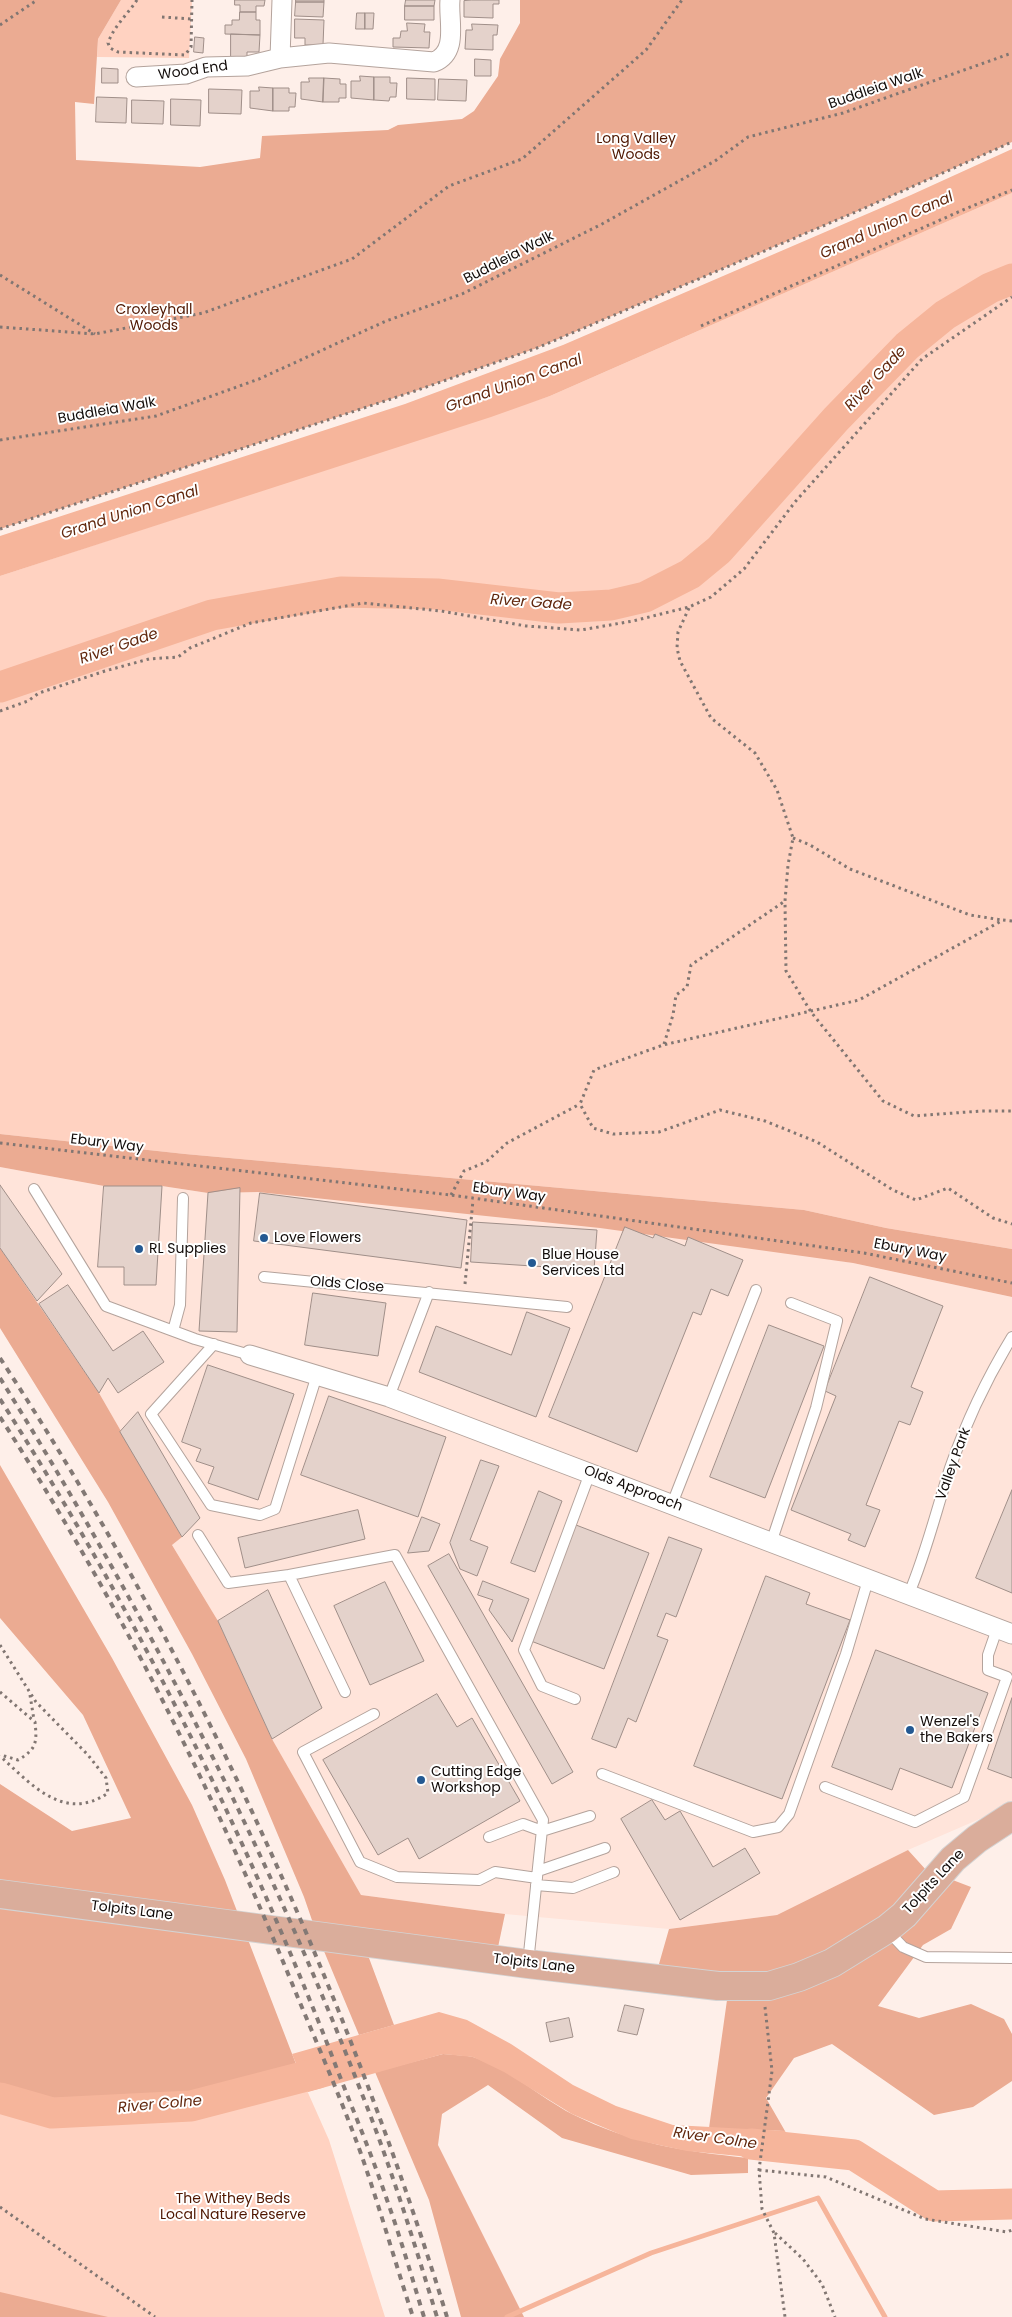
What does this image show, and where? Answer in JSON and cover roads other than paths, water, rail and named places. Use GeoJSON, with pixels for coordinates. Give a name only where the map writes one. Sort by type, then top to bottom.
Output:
{"type":"FeatureCollection","features":[{"type":"Feature","properties":{"kind":"main road","name":"Tolpits Lane"},"geometry":{"type":"LineString","coordinates":[[0,1894],[528,1964],[718,1986],[769,1986],[799,1977],[832,1963],[887,1930],[904,1915],[953,1860],[977,1838],[1012,1816]]}},
{"type":"Feature","properties":{"kind":"street"},"geometry":{"type":"LineString","coordinates":[[280,58],[282,0]]}},
{"type":"Feature","properties":{"kind":"street","name":"Wood End"},"geometry":{"type":"LineString","coordinates":[[136,77],[186,74],[206,67],[247,66],[280,58],[329,53],[429,62],[439,60],[445,56],[450,45],[450,0]]}},
{"type":"Feature","properties":{"kind":"street","name":"Olds Approach"},"geometry":{"type":"LineString","coordinates":[[250,1354],[389,1397],[908,1596],[1005,1631]]}},
{"type":"Feature","properties":{"kind":"lane"},"geometry":{"type":"LineString","coordinates":[[34,1189],[106,1306],[173,1331],[250,1354]]}},
{"type":"Feature","properties":{"kind":"lane"},"geometry":{"type":"LineString","coordinates":[[173,1331],[180,1305],[183,1198]]}},
{"type":"Feature","properties":{"kind":"lane","name":"Olds Close"},"geometry":{"type":"LineString","coordinates":[[264,1277],[567,1307]]}},
{"type":"Feature","properties":{"kind":"lane"},"geometry":{"type":"LineString","coordinates":[[672,1504],[756,1290]]}},
{"type":"Feature","properties":{"kind":"lane"},"geometry":{"type":"LineString","coordinates":[[389,1397],[429,1292]]}},
{"type":"Feature","properties":{"kind":"lane"},"geometry":{"type":"LineString","coordinates":[[771,1542],[816,1408],[837,1321],[791,1303]]}},
{"type":"Feature","properties":{"kind":"lane","name":"Valley Park"},"geometry":{"type":"LineString","coordinates":[[908,1596],[921,1566],[950,1468],[985,1385],[1012,1337]]}},
{"type":"Feature","properties":{"kind":"lane"},"geometry":{"type":"LineString","coordinates":[[214,1344],[151,1414],[211,1505],[260,1515],[276,1509],[316,1375]]}},
{"type":"Feature","properties":{"kind":"lane"},"geometry":{"type":"LineString","coordinates":[[575,1699],[542,1686],[524,1650],[590,1473]]}},
{"type":"Feature","properties":{"kind":"lane"},"geometry":{"type":"LineString","coordinates":[[198,1535],[228,1583],[289,1575],[396,1555],[543,1820],[528,1964]]}},
{"type":"Feature","properties":{"kind":"lane"},"geometry":{"type":"LineString","coordinates":[[289,1575],[345,1692]]}},
{"type":"Feature","properties":{"kind":"lane"},"geometry":{"type":"LineString","coordinates":[[602,1774],[754,1832],[778,1827],[789,1814],[846,1654],[868,1580]]}},
{"type":"Feature","properties":{"kind":"lane"},"geometry":{"type":"LineString","coordinates":[[825,1787],[915,1822],[964,1797],[1007,1677],[988,1670],[988,1656],[1005,1631]]}},
{"type":"Feature","properties":{"kind":"lane"},"geometry":{"type":"LineString","coordinates":[[374,1714],[303,1752],[360,1862],[397,1877],[479,1880],[494,1872],[537,1878],[573,1888],[614,1872]]}},
{"type":"Feature","properties":{"kind":"lane"},"geometry":{"type":"LineString","coordinates":[[488,1837],[522,1824],[542,1831],[590,1816]]}},
{"type":"Feature","properties":{"kind":"lane"},"geometry":{"type":"LineString","coordinates":[[537,1878],[605,1848]]}},
{"type":"Feature","properties":{"kind":"lane"},"geometry":{"type":"LineString","coordinates":[[887,1930],[903,1947],[926,1957],[1012,1958]]}},
{"type":"Feature","properties":{"kind":"water","name":"Grand Union Canal"},"geometry":{"type":"Polygon","coordinates":[[[1012,149],[1012,193],[550,396],[491,417],[0,576],[0,536],[405,404],[563,345],[911,195],[1012,149]]]}},
{"type":"Feature","properties":{"kind":"water"},"geometry":{"type":"Polygon","coordinates":[[[439,2012],[467,2020],[511,2044],[573,2085],[616,2106],[673,2125],[785,2131],[802,2162],[687,2151],[631,2139],[572,2114],[504,2072],[473,2057],[443,2054],[308,2092],[292,2054],[439,2012]]]}},
{"type":"Feature","properties":{"kind":"waterway","name":"River Gade"},"geometry":{"type":"LineString","coordinates":[[0,687],[212,615],[341,592],[437,594],[559,608],[611,605],[645,597],[690,574],[719,550],[836,419],[907,346],[945,315],[990,288],[1012,279]]}},
{"type":"Feature","properties":{"kind":"waterway","name":"River Colne"},"geometry":{"type":"LineString","coordinates":[[0,2098],[52,2113],[191,2106],[318,2073]]}},
{"type":"Feature","properties":{"kind":"waterway","name":"River Colne"},"geometry":{"type":"LineString","coordinates":[[751,2144],[854,2155],[934,2206],[1012,2204]]}},
{"type":"Feature","properties":{"kind":"waterway"},"geometry":{"type":"LineString","coordinates":[[507,2317],[651,2253],[818,2198],[885,2317]]}},
{"type":"Feature","properties":{"kind":"railway"},"geometry":{"type":"LineString","coordinates":[[0,1358],[70,1469],[136,1584],[198,1702],[257,1822],[311,1944],[361,2068],[406,2192],[447,2317]]}},
{"type":"Feature","properties":{"kind":"railway"},"geometry":{"type":"LineString","coordinates":[[0,1378],[103,1551],[198,1728],[242,1818],[324,2001],[373,2121],[437,2317]]}},
{"type":"Feature","properties":{"kind":"railway"},"geometry":{"type":"LineString","coordinates":[[0,1399],[94,1555],[138,1635],[220,1797],[295,1964],[329,2048],[380,2181],[402,2244],[424,2317]]}},
{"type":"Feature","properties":{"kind":"railway"},"geometry":{"type":"LineString","coordinates":[[0,1417],[43,1486],[125,1628],[163,1700],[233,1848],[353,2132],[413,2317]]}},
{"type":"Feature","properties":{"kind":"place","name":"Love Flowers"},"geometry":{"type":"Point","coordinates":[264,1238]}},
{"type":"Feature","properties":{"kind":"place","name":"RL Supplies"},"geometry":{"type":"Point","coordinates":[139,1249]}},
{"type":"Feature","properties":{"kind":"place","name":"Blue House Services Ltd"},"geometry":{"type":"Point","coordinates":[532,1263]}},
{"type":"Feature","properties":{"kind":"place","name":"Wenzel's the Bakers"},"geometry":{"type":"Point","coordinates":[910,1730]}},
{"type":"Feature","properties":{"kind":"place","name":"Cutting Edge Workshop"},"geometry":{"type":"Point","coordinates":[421,1780]}},
{"type":"Feature","properties":{"kind":"park label","name":"Long Valley Woods"},"geometry":{"type":"Point","coordinates":[636,148]}},
{"type":"Feature","properties":{"kind":"park label","name":"Croxleyhall Woods"},"geometry":{"type":"Point","coordinates":[154,318]}},
{"type":"Feature","properties":{"kind":"park label","name":"The Withey Beds Local Nature Reserve"},"geometry":{"type":"Point","coordinates":[233,2208]}}]}
